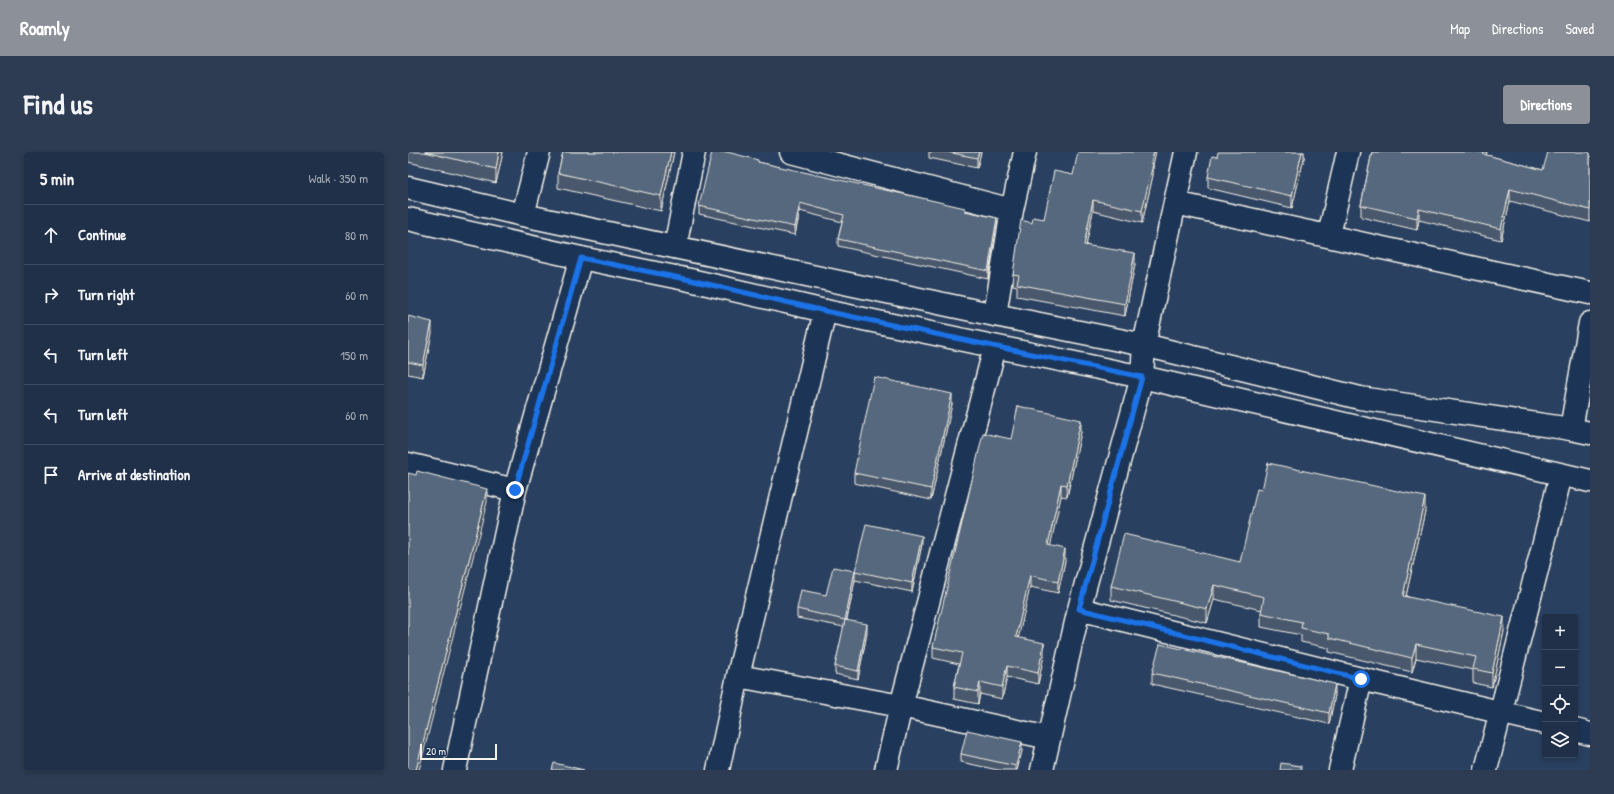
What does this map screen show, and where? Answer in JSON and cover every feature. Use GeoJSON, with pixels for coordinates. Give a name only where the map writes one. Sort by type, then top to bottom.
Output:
{"type":"FeatureCollection","features":[{"type":"Feature","properties":{"kind":"street"},"geometry":{"type":"LineString","coordinates":[[523,215],[538,152]]}},
{"type":"Feature","properties":{"kind":"street"},"geometry":{"type":"LineString","coordinates":[[675,247],[694,152]]}},
{"type":"Feature","properties":{"kind":"street"},"geometry":{"type":"LineString","coordinates":[[791,152],[1012,210]]}},
{"type":"Feature","properties":{"kind":"street"},"geometry":{"type":"LineString","coordinates":[[995,315],[1012,210],[1025,152]]}},
{"type":"Feature","properties":{"kind":"street"},"geometry":{"type":"LineString","coordinates":[[1042,770],[1079,609],[1142,377],[1144,345],[1186,152]]}},
{"type":"Feature","properties":{"kind":"street"},"geometry":{"type":"LineString","coordinates":[[1328,235],[1348,152]]}},
{"type":"Feature","properties":{"kind":"street"},"geometry":{"type":"LineString","coordinates":[[408,188],[523,215],[1144,345],[1360,398],[1580,431],[1590,323]]}},
{"type":"Feature","properties":{"kind":"street"},"geometry":{"type":"LineString","coordinates":[[1174,202],[1590,293]]}},
{"type":"Feature","properties":{"kind":"street"},"geometry":{"type":"LineString","coordinates":[[408,219],[825,311],[1142,377],[1590,481]]}},
{"type":"Feature","properties":{"kind":"street"},"geometry":{"type":"LineString","coordinates":[[455,770],[515,490],[581,258]]}},
{"type":"Feature","properties":{"kind":"street"},"geometry":{"type":"LineString","coordinates":[[718,770],[738,676],[825,311]]}},
{"type":"Feature","properties":{"kind":"street"},"geometry":{"type":"LineString","coordinates":[[886,770],[901,706],[996,347]]}},
{"type":"Feature","properties":{"kind":"street"},"geometry":{"type":"LineString","coordinates":[[408,464],[515,490]]}},
{"type":"Feature","properties":{"kind":"street"},"geometry":{"type":"LineString","coordinates":[[1486,770],[1561,475]]}},
{"type":"Feature","properties":{"kind":"street"},"geometry":{"type":"LineString","coordinates":[[1079,609],[1542,722]]}},
{"type":"Feature","properties":{"kind":"street"},"geometry":{"type":"LineString","coordinates":[[738,676],[901,706],[1049,738]]}},
{"type":"Feature","properties":{"kind":"street"},"geometry":{"type":"LineString","coordinates":[[1340,770],[1361,679]]}},
{"type":"Feature","properties":{"kind":"street"},"geometry":{"type":"LineString","coordinates":[[1578,731],[1590,734]]}},
{"type":"Feature","properties":{"kind":"building"},"geometry":{"type":"Polygon","coordinates":[[[425,152],[499,152],[496,169],[425,152]]]}},
{"type":"Feature","properties":{"kind":"building"},"geometry":{"type":"Polygon","coordinates":[[[563,152],[671,152],[661,196],[558,173],[563,152]]]}},
{"type":"Feature","properties":{"kind":"building"},"geometry":{"type":"Polygon","coordinates":[[[712,152],[727,152],[758,160],[758,162],[965,208],[965,211],[997,218],[988,271],[838,239],[844,215],[800,203],[795,227],[699,206],[712,152]]]}},
{"type":"Feature","properties":{"kind":"building"},"geometry":{"type":"Polygon","coordinates":[[[947,152],[979,152],[977,158],[947,152]]]}},
{"type":"Feature","properties":{"kind":"building"},"geometry":{"type":"Polygon","coordinates":[[[1078,152],[1154,152],[1151,163],[1153,164],[1142,211],[1093,200],[1084,245],[1135,253],[1125,304],[1017,284],[1019,275],[1013,274],[1021,220],[1032,223],[1033,217],[1044,219],[1054,171],[1073,175],[1078,152]]]}},
{"type":"Feature","properties":{"kind":"building"},"geometry":{"type":"Polygon","coordinates":[[[1218,152],[1302,152],[1292,196],[1208,177],[1212,156],[1217,157],[1218,152]]]}},
{"type":"Feature","properties":{"kind":"building"},"geometry":{"type":"Polygon","coordinates":[[[1372,152],[1484,152],[1483,154],[1543,170],[1548,152],[1590,152],[1590,210],[1510,189],[1501,229],[1419,209],[1417,218],[1361,205],[1372,152]]]}},
{"type":"Feature","properties":{"kind":"building"},"geometry":{"type":"Polygon","coordinates":[[[408,316],[432,322],[423,365],[408,362],[408,316]]]}},
{"type":"Feature","properties":{"kind":"building"},"geometry":{"type":"Polygon","coordinates":[[[874,377],[952,394],[931,489],[854,473],[874,377]]]}},
{"type":"Feature","properties":{"kind":"building"},"geometry":{"type":"Polygon","coordinates":[[[1018,406],[1081,420],[1067,485],[1061,484],[1048,545],[1065,549],[1058,582],[1030,575],[1016,637],[1044,643],[1038,673],[1007,666],[1002,687],[980,682],[978,692],[954,687],[962,653],[933,647],[983,433],[1011,439],[1018,406]]]}},
{"type":"Feature","properties":{"kind":"building"},"geometry":{"type":"Polygon","coordinates":[[[1268,463],[1425,497],[1403,596],[1504,617],[1492,673],[1473,669],[1476,657],[1416,644],[1412,658],[1329,638],[1329,634],[1301,628],[1302,622],[1261,613],[1264,597],[1214,585],[1207,609],[1111,586],[1124,534],[1240,562],[1257,489],[1262,490],[1268,463]]]}},
{"type":"Feature","properties":{"kind":"building"},"geometry":{"type":"Polygon","coordinates":[[[417,471],[487,489],[416,770],[408,770],[408,473],[416,475],[417,471]]]}},
{"type":"Feature","properties":{"kind":"building"},"geometry":{"type":"Polygon","coordinates":[[[866,524],[922,536],[912,583],[855,571],[866,524]]]}},
{"type":"Feature","properties":{"kind":"building"},"geometry":{"type":"Polygon","coordinates":[[[833,567],[855,571],[845,620],[797,609],[801,590],[826,595],[833,567]]]}},
{"type":"Feature","properties":{"kind":"building"},"geometry":{"type":"Polygon","coordinates":[[[845,620],[867,624],[858,671],[835,666],[845,620]]]}},
{"type":"Feature","properties":{"kind":"building"},"geometry":{"type":"Polygon","coordinates":[[[1160,644],[1335,684],[1329,713],[1152,673],[1160,644]]]}},
{"type":"Feature","properties":{"kind":"building"},"geometry":{"type":"Polygon","coordinates":[[[967,730],[1022,742],[1016,766],[961,754],[967,730]]]}},
{"type":"Feature","properties":{"kind":"building"},"geometry":{"type":"Polygon","coordinates":[[[554,763],[584,770],[552,770],[554,763]]]}},
{"type":"Feature","properties":{"kind":"building"},"geometry":{"type":"Polygon","coordinates":[[[1281,763],[1301,766],[1301,770],[1280,770],[1281,763]]]}},
{"type":"Feature","properties":{"kind":"route"},"geometry":{"type":"LineString","coordinates":[[515,490],[581,258],[690,280],[825,311],[1142,377],[1079,609],[1361,679]]}}]}
